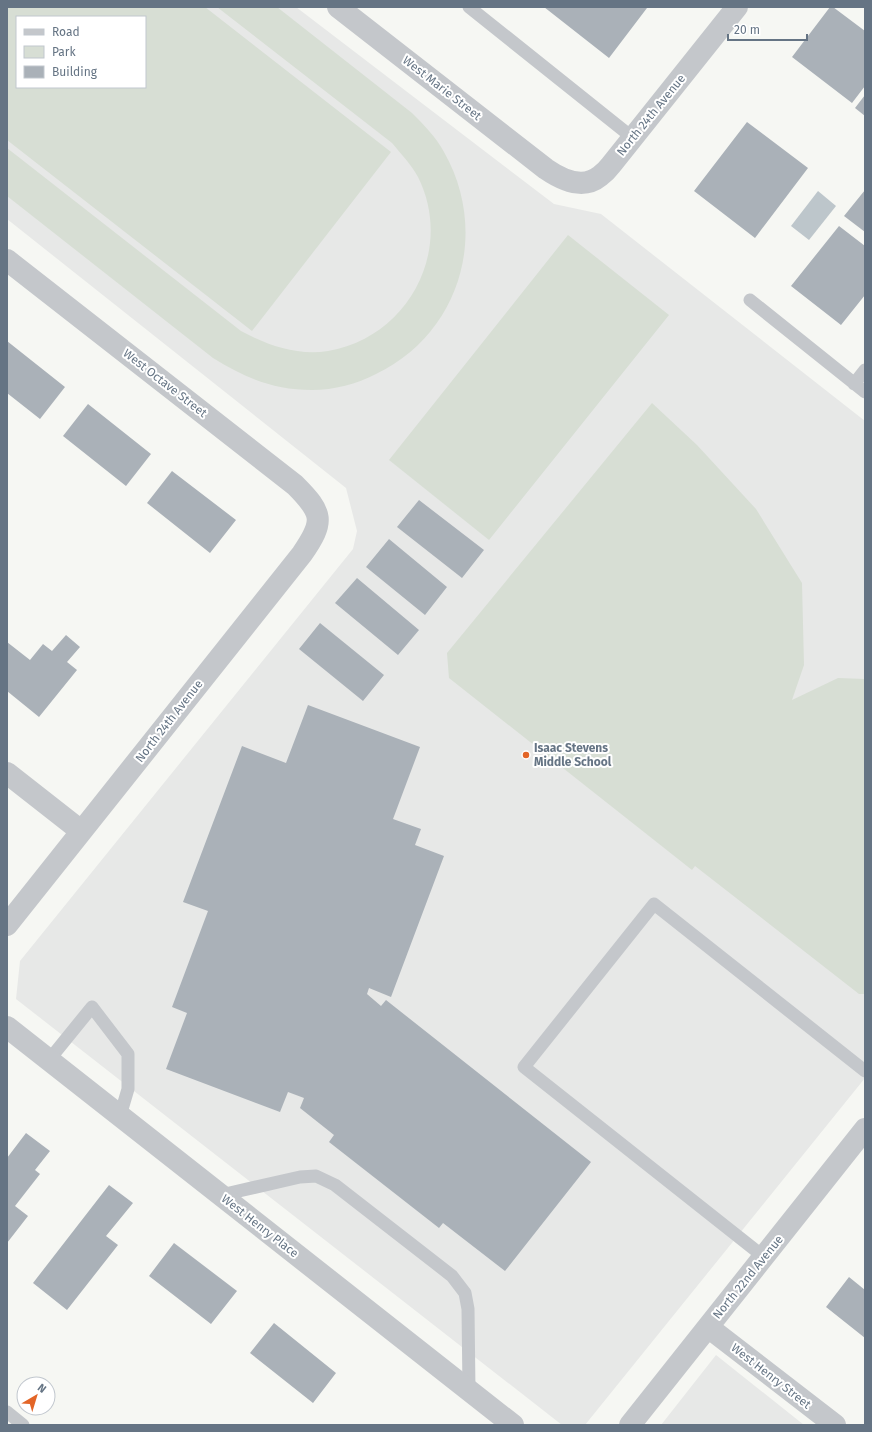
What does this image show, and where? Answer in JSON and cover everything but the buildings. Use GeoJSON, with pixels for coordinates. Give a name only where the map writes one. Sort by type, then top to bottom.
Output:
{"type":"FeatureCollection","features":[{"type":"Feature","properties":{"kind":"street","name":"West Marie Street"},"geometry":{"type":"LineString","coordinates":[[338,7],[546,169]]}},
{"type":"Feature","properties":{"kind":"street","name":"North 24th Avenue"},"geometry":{"type":"LineString","coordinates":[[546,169],[556,177],[576,184],[589,182],[600,177],[633,138],[737,7]]}},
{"type":"Feature","properties":{"kind":"street","name":"West Octave Street"},"geometry":{"type":"LineString","coordinates":[[7,260],[295,485],[308,498],[317,512]]}},
{"type":"Feature","properties":{"kind":"street","name":"North 24th Avenue"},"geometry":{"type":"LineString","coordinates":[[7,925],[302,554],[318,526],[317,512]]}},
{"type":"Feature","properties":{"kind":"street"},"geometry":{"type":"LineString","coordinates":[[7,773],[81,831]]}},
{"type":"Feature","properties":{"kind":"street","name":"West Henry Place"},"geometry":{"type":"LineString","coordinates":[[7,1027],[513,1425]]}},
{"type":"Feature","properties":{"kind":"street","name":"North 22nd Avenue"},"geometry":{"type":"LineString","coordinates":[[630,1425],[865,1129]]}},
{"type":"Feature","properties":{"kind":"street","name":"West Henry Street"},"geometry":{"type":"LineString","coordinates":[[708,1327],[834,1425]]}},
{"type":"Feature","properties":{"kind":"lane"},"geometry":{"type":"LineString","coordinates":[[469,7],[633,138]]}},
{"type":"Feature","properties":{"kind":"lane"},"geometry":{"type":"LineString","coordinates":[[750,300],[865,392]]}},
{"type":"Feature","properties":{"kind":"lane"},"geometry":{"type":"LineString","coordinates":[[854,384],[865,370]]}},
{"type":"Feature","properties":{"kind":"lane"},"geometry":{"type":"LineString","coordinates":[[764,1257],[524,1067],[654,904],[865,1071]]}},
{"type":"Feature","properties":{"kind":"lane"},"geometry":{"type":"LineString","coordinates":[[49,1060],[92,1007],[128,1054],[128,1089],[120,1116]]}},
{"type":"Feature","properties":{"kind":"lane"},"geometry":{"type":"LineString","coordinates":[[221,1195],[300,1177],[316,1176],[335,1185],[452,1276],[465,1293],[468,1309],[469,1390]]}},
{"type":"Feature","properties":{"kind":"lane"},"geometry":{"type":"LineString","coordinates":[[7,1412],[23,1425]]}},
{"type":"Feature","properties":{"kind":"shaded area","name":"Isaac Stevens Middle School"},"geometry":{"type":"Polygon","coordinates":[[[7,7],[296,7],[554,204],[601,214],[865,421],[865,1078],[585,1425],[562,1425],[16,999],[20,961],[353,549],[357,531],[346,488],[7,219],[7,7]]]}},
{"type":"Feature","properties":{"kind":"shaded area"},"geometry":{"type":"Polygon","coordinates":[[[818,191],[836,206],[809,240],[791,226],[818,191]]]}},
{"type":"Feature","properties":{"kind":"shaded area"},"geometry":{"type":"Polygon","coordinates":[[[716,1355],[804,1425],[661,1425],[716,1355]]]}},
{"type":"Feature","properties":{"kind":"green space"},"geometry":{"type":"Polygon","coordinates":[[[7,7],[205,7],[391,152],[252,331],[7,140],[7,7]]]}},
{"type":"Feature","properties":{"kind":"green space"},"geometry":{"type":"Polygon","coordinates":[[[217,7],[277,7],[412,113],[430,131],[441,147],[458,183],[465,215],[465,247],[459,278],[447,308],[429,334],[405,356],[376,374],[361,381],[329,389],[312,390],[285,388],[260,382],[225,365],[213,358],[7,196],[7,148],[241,331],[272,345],[294,351],[328,351],[356,343],[381,329],[401,310],[416,287],[427,261],[431,234],[428,205],[418,177],[409,163],[392,143],[217,7]]]}},
{"type":"Feature","properties":{"kind":"green space"},"geometry":{"type":"Polygon","coordinates":[[[568,235],[669,315],[489,540],[389,460],[568,235]]]}},
{"type":"Feature","properties":{"kind":"green space"},"geometry":{"type":"Polygon","coordinates":[[[652,403],[697,445],[756,509],[802,583],[804,665],[792,700],[838,678],[865,679],[865,994],[859,994],[695,866],[692,870],[449,678],[447,653],[652,403]]]}},
{"type":"Feature","properties":{"kind":"place","name":"Isaac Stevens Middle School"},"geometry":{"type":"Point","coordinates":[526,755]}}]}
